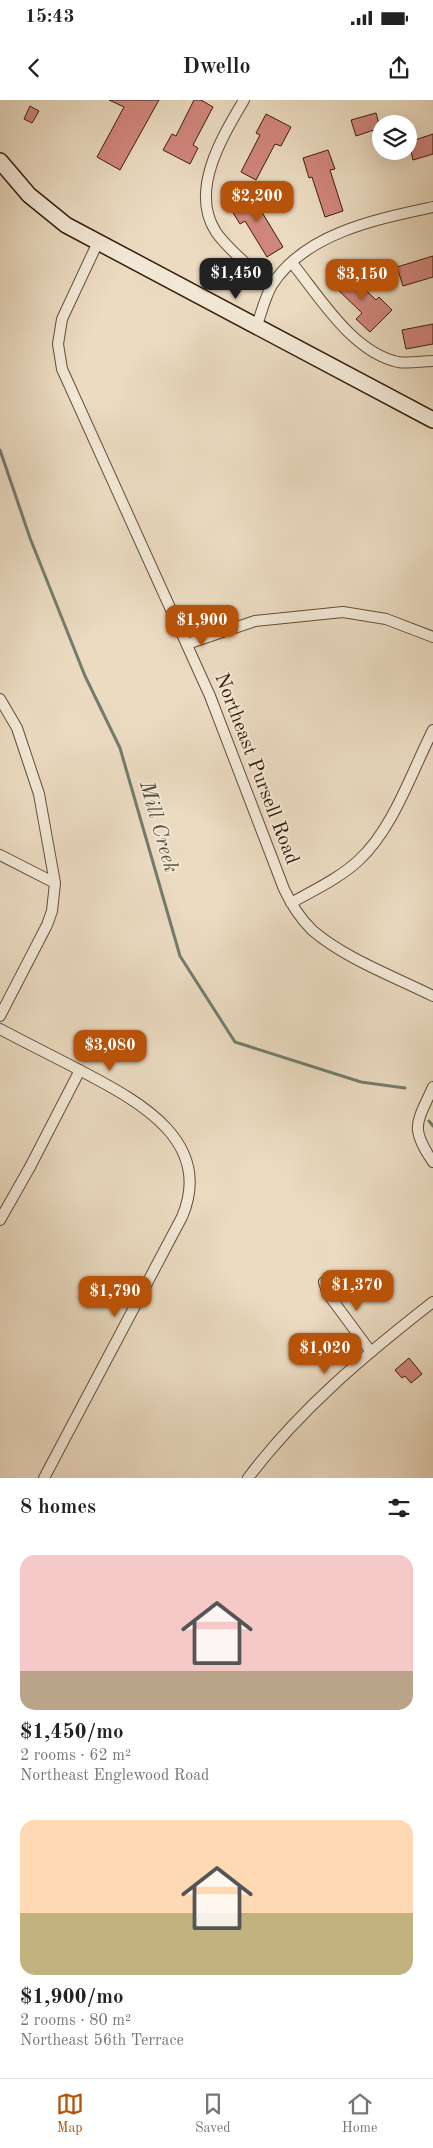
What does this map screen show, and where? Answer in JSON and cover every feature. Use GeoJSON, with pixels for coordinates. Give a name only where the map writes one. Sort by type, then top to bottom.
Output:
{"type":"FeatureCollection","features":[{"type":"Feature","properties":{"kind":"main road"},"geometry":{"type":"LineString","coordinates":[[0,161],[29,195],[45,210],[66,225],[256,328],[433,420]]}},
{"type":"Feature","properties":{"kind":"street"},"geometry":{"type":"LineString","coordinates":[[244,100],[225,135],[210,170],[205,186],[206,206],[210,220],[220,237],[272,286]]}},
{"type":"Feature","properties":{"kind":"street"},"geometry":{"type":"LineString","coordinates":[[256,328],[272,286],[284,269],[308,250],[350,229],[394,215],[433,207]]}},
{"type":"Feature","properties":{"kind":"street","name":"Northeast Pursell Road"},"geometry":{"type":"LineString","coordinates":[[98,242],[62,319],[59,331],[59,358],[62,369],[210,696],[291,904],[306,923],[324,939],[362,962],[433,996]]}},
{"type":"Feature","properties":{"kind":"street"},"geometry":{"type":"LineString","coordinates":[[292,263],[347,331],[371,350],[399,363],[433,361]]}},
{"type":"Feature","properties":{"kind":"street"},"geometry":{"type":"LineString","coordinates":[[187,644],[255,621],[344,612],[386,619],[410,627],[433,638]]}},
{"type":"Feature","properties":{"kind":"street"},"geometry":{"type":"LineString","coordinates":[[0,699],[17,728],[39,794],[55,883],[52,911],[0,1016]]}},
{"type":"Feature","properties":{"kind":"street"},"geometry":{"type":"LineString","coordinates":[[291,904],[342,874],[371,848],[388,824],[433,730]]}},
{"type":"Feature","properties":{"kind":"street"},"geometry":{"type":"LineString","coordinates":[[0,855],[55,883]]}},
{"type":"Feature","properties":{"kind":"street"},"geometry":{"type":"LineString","coordinates":[[0,1029],[130,1097],[151,1112],[160,1120],[184,1156],[190,1183],[189,1197],[182,1217],[44,1478]]}},
{"type":"Feature","properties":{"kind":"street"},"geometry":{"type":"LineString","coordinates":[[0,1220],[30,1167],[80,1070]]}},
{"type":"Feature","properties":{"kind":"street"},"geometry":{"type":"LineString","coordinates":[[433,1086],[417,1125],[421,1144],[433,1162]]}},
{"type":"Feature","properties":{"kind":"street"},"geometry":{"type":"LineString","coordinates":[[324,1282],[328,1294],[371,1352]]}},
{"type":"Feature","properties":{"kind":"street"},"geometry":{"type":"LineString","coordinates":[[248,1478],[312,1404],[371,1352],[433,1302]]}},
{"type":"Feature","properties":{"kind":"building"},"geometry":{"type":"Polygon","coordinates":[[[109,100],[159,100],[120,170],[97,157],[124,107],[109,100]]]}},
{"type":"Feature","properties":{"kind":"building"},"geometry":{"type":"Polygon","coordinates":[[[194,100],[201,100],[213,107],[193,145],[198,148],[190,164],[163,150],[172,134],[176,136],[194,100]]]}},
{"type":"Feature","properties":{"kind":"building"},"geometry":{"type":"Polygon","coordinates":[[[30,106],[39,111],[32,123],[24,119],[30,106]]]}},
{"type":"Feature","properties":{"kind":"building"},"geometry":{"type":"Polygon","coordinates":[[[376,113],[377,115],[372,115],[372,131],[356,136],[351,120],[376,113]]]}},
{"type":"Feature","properties":{"kind":"building"},"geometry":{"type":"Polygon","coordinates":[[[266,114],[291,127],[281,146],[275,144],[256,180],[241,172],[260,135],[256,133],[266,114]]]}},
{"type":"Feature","properties":{"kind":"building"},"geometry":{"type":"Polygon","coordinates":[[[433,134],[433,154],[417,159],[417,139],[433,134]]]}},
{"type":"Feature","properties":{"kind":"building"},"geometry":{"type":"Polygon","coordinates":[[[328,150],[335,169],[330,170],[343,211],[325,217],[312,177],[309,178],[303,158],[328,150]]]}},
{"type":"Feature","properties":{"kind":"building"},"geometry":{"type":"Polygon","coordinates":[[[257,192],[265,206],[260,209],[283,247],[267,257],[245,221],[240,224],[230,208],[257,192]]]}},
{"type":"Feature","properties":{"kind":"building"},"geometry":{"type":"Polygon","coordinates":[[[433,256],[433,277],[403,286],[397,267],[433,256]]]}},
{"type":"Feature","properties":{"kind":"building"},"geometry":{"type":"Polygon","coordinates":[[[345,270],[376,300],[379,297],[392,310],[370,332],[356,319],[362,313],[331,283],[345,270]]]}},
{"type":"Feature","properties":{"kind":"building"},"geometry":{"type":"Polygon","coordinates":[[[433,324],[433,344],[406,349],[402,330],[433,324]]]}},
{"type":"Feature","properties":{"kind":"building"},"geometry":{"type":"Polygon","coordinates":[[[409,1358],[422,1374],[411,1383],[405,1376],[402,1378],[395,1370],[409,1358]]]}},
{"type":"Feature","properties":{"kind":"waterway","name":"Mill Creek"},"geometry":{"type":"LineString","coordinates":[[0,450],[30,538],[85,676],[120,748],[180,956],[235,1042],[361,1082],[405,1088]]}},
{"type":"Feature","properties":{"kind":"waterway","name":"Mill Creek"},"geometry":{"type":"LineString","coordinates":[[429,1121],[433,1126]]}}]}
